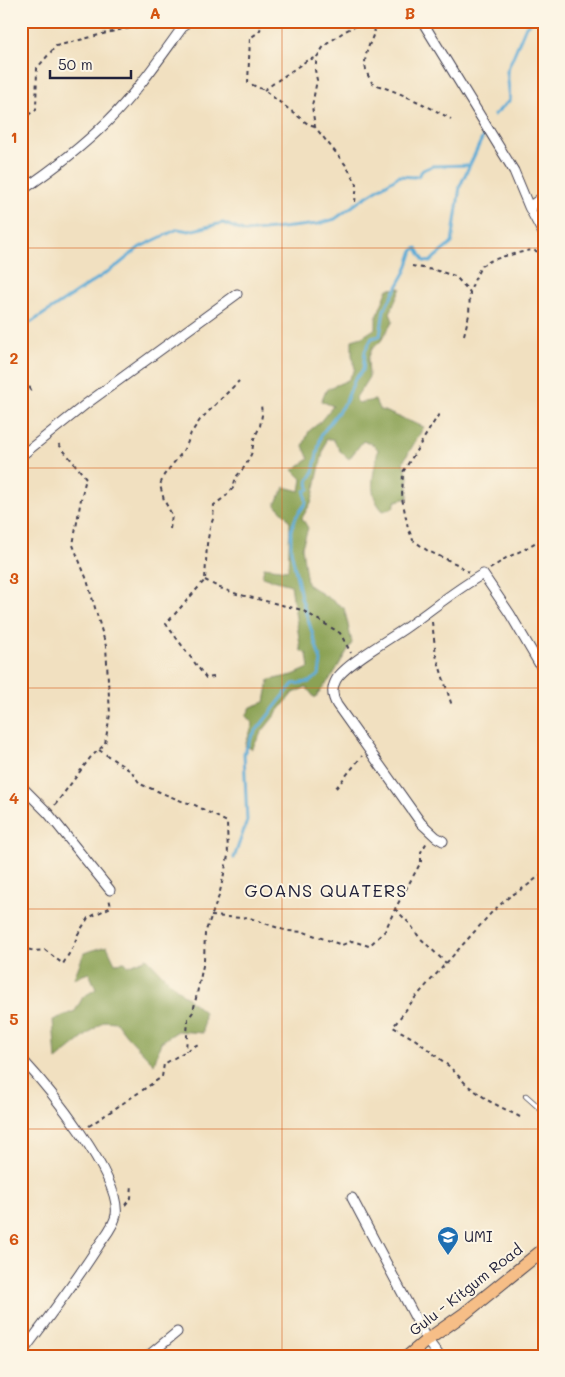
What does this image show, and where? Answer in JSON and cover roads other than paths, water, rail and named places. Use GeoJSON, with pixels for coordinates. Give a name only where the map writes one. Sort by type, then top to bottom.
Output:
{"type":"FeatureCollection","features":[{"type":"Feature","properties":{"kind":"main road","name":"Gulu - Kitgum Road"},"geometry":{"type":"LineString","coordinates":[[408,1356],[464,1314],[544,1249]]}},
{"type":"Feature","properties":{"kind":"street"},"geometry":{"type":"LineString","coordinates":[[21,191],[77,150],[108,120],[127,99],[187,21]]}},
{"type":"Feature","properties":{"kind":"street"},"geometry":{"type":"LineString","coordinates":[[422,21],[514,171],[529,208],[544,235]]}},
{"type":"Feature","properties":{"kind":"street"},"geometry":{"type":"LineString","coordinates":[[529,208],[544,196]]}},
{"type":"Feature","properties":{"kind":"street"},"geometry":{"type":"LineString","coordinates":[[21,456],[86,404],[237,294]]}},
{"type":"Feature","properties":{"kind":"street"},"geometry":{"type":"LineString","coordinates":[[443,841],[420,823],[337,706],[332,690],[336,680],[342,672],[480,576],[510,614],[544,672]]}},
{"type":"Feature","properties":{"kind":"street"},"geometry":{"type":"LineString","coordinates":[[21,786],[48,813],[110,890]]}},
{"type":"Feature","properties":{"kind":"street"},"geometry":{"type":"LineString","coordinates":[[21,1058],[81,1132],[111,1185],[116,1215],[112,1226],[88,1262],[21,1354]]}},
{"type":"Feature","properties":{"kind":"street"},"geometry":{"type":"LineString","coordinates":[[352,1198],[427,1340],[439,1356]]}},
{"type":"Feature","properties":{"kind":"street"},"geometry":{"type":"LineString","coordinates":[[148,1356],[177,1332]]}},
{"type":"Feature","properties":{"kind":"lane"},"geometry":{"type":"LineString","coordinates":[[526,1096],[544,1112]]}},
{"type":"Feature","properties":{"kind":"waterway"},"geometry":{"type":"LineString","coordinates":[[494,115],[510,100],[507,71],[526,26],[532,21]]}},
{"type":"Feature","properties":{"kind":"waterway"},"geometry":{"type":"LineString","coordinates":[[234,858],[247,821],[244,753],[252,736],[293,684],[309,682],[319,675],[321,661],[301,597],[291,550],[291,530],[296,517],[306,503],[305,491],[309,489],[308,481],[313,473],[321,435],[346,401],[355,379],[363,370],[365,351],[372,338],[380,336],[384,310],[406,271],[413,250],[417,248],[424,261],[430,262],[452,243],[460,186],[485,132]]}},
{"type":"Feature","properties":{"kind":"waterway"},"geometry":{"type":"LineString","coordinates":[[21,329],[118,265],[140,247],[178,229],[189,231],[223,223],[245,232],[318,224],[335,219],[399,176],[418,176],[423,170],[432,166],[470,165]]}},
{"type":"Feature","properties":{"kind":"place","name":"UMI"},"geometry":{"type":"Point","coordinates":[448,1256]}},
{"type":"Feature","properties":{"kind":"district","name":"GOANS QUATERS"},"geometry":{"type":"Point","coordinates":[326,891]}}]}
